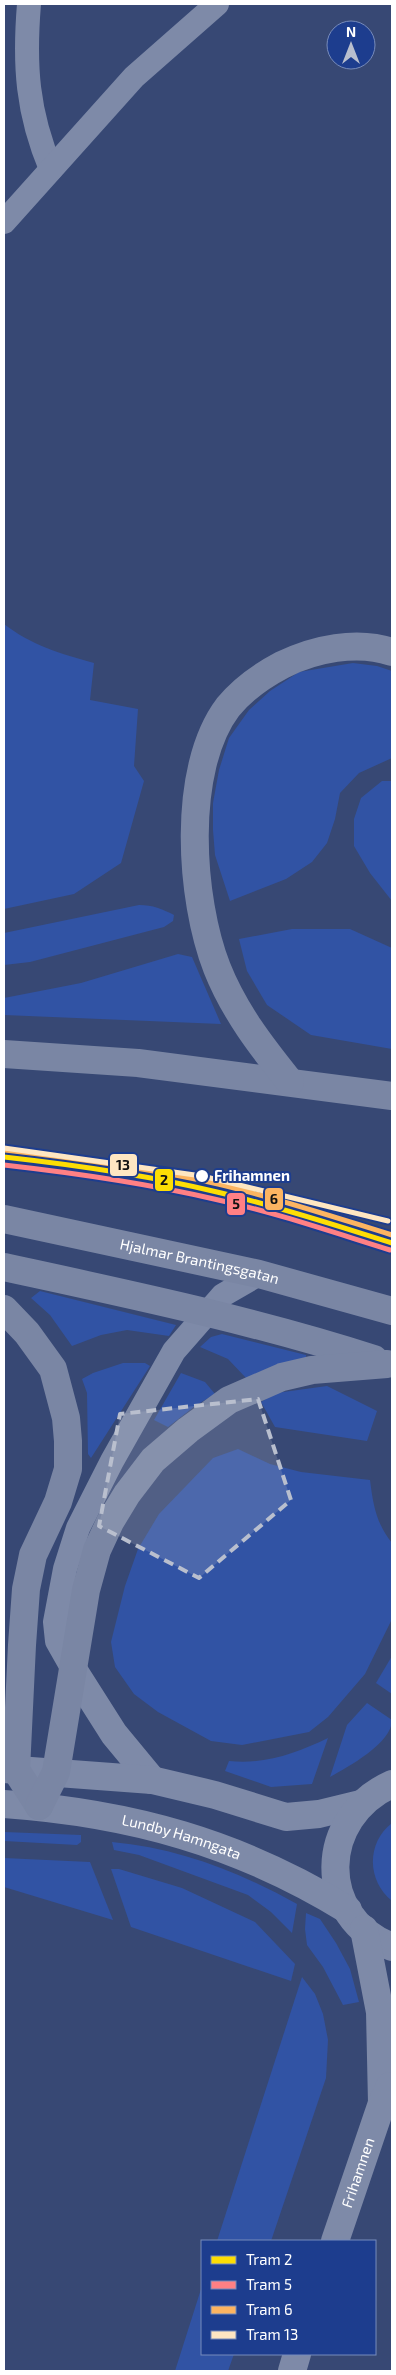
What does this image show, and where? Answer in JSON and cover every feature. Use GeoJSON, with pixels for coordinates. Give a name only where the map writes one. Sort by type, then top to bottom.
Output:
{"type":"FeatureCollection","features":[{"type":"Feature","properties":{"kind":"main road"},"geometry":{"type":"LineString","coordinates":[[290,1082],[251,1034],[230,998],[206,936],[198,888],[196,856],[198,787],[215,729],[229,707],[249,686],[273,670],[302,655],[352,647],[392,652]]}},
{"type":"Feature","properties":{"kind":"main road"},"geometry":{"type":"LineString","coordinates":[[4,1054],[138,1063],[392,1096]]}},
{"type":"Feature","properties":{"kind":"main road","name":"Hjalmar Brantingsgatan"},"geometry":{"type":"LineString","coordinates":[[4,1219],[259,1274],[392,1311]]}},
{"type":"Feature","properties":{"kind":"main road"},"geometry":{"type":"LineString","coordinates":[[4,1267],[315,1340],[390,1365]]}},
{"type":"Feature","properties":{"kind":"main road"},"geometry":{"type":"LineString","coordinates":[[4,1308],[27,1332],[53,1369],[66,1418],[68,1441],[68,1470],[58,1502],[33,1554],[26,1589],[10,1769],[39,1806],[56,1772],[86,1590],[97,1550],[110,1522],[127,1494],[153,1460],[188,1430],[229,1400],[282,1377],[312,1370],[390,1365]]}},
{"type":"Feature","properties":{"kind":"street"},"geometry":{"type":"LineString","coordinates":[[74,1671],[114,1734],[152,1780]]}},
{"type":"Feature","properties":{"kind":"street"},"geometry":{"type":"LineString","coordinates":[[10,1769],[152,1780],[215,1794],[286,1817],[319,1814],[360,1804],[389,1781]]}},
{"type":"Feature","properties":{"kind":"street","name":"Lundby Hamngata"},"geometry":{"type":"LineString","coordinates":[[4,1804],[96,1813],[166,1829],[249,1858],[308,1885],[392,1947]]}},
{"type":"Feature","properties":{"kind":"street","name":"Frihamnen"},"geometry":{"type":"LineString","coordinates":[[335,2240],[387,2093],[380,2012],[356,1920],[336,1878],[336,1855],[346,1822],[360,1804]]}},
{"type":"Feature","properties":{"kind":"street"},"geometry":{"type":"LineString","coordinates":[[292,2371],[297,2355]]}},
{"type":"Feature","properties":{"kind":"lane"},"geometry":{"type":"LineString","coordinates":[[29,4],[26,39],[28,90],[38,139],[51,169]]}},
{"type":"Feature","properties":{"kind":"lane"},"geometry":{"type":"LineString","coordinates":[[4,222],[134,77],[217,4]]}},
{"type":"Feature","properties":{"kind":"lane"},"geometry":{"type":"LineString","coordinates":[[74,1671],[57,1641],[55,1622],[65,1569],[78,1528],[160,1373],[174,1351],[223,1295],[259,1274]]}},
{"type":"Feature","properties":{"kind":"highlighted area"},"geometry":{"type":"Polygon","coordinates":[[[258,1399],[291,1500],[199,1578],[99,1526],[120,1414],[258,1399]]]}},
{"type":"Feature","properties":{"kind":"shaded area"},"geometry":{"type":"Polygon","coordinates":[[[4,624],[36,643],[94,663],[90,700],[138,709],[134,766],[144,781],[121,863],[74,894],[4,909],[4,624]]]}},
{"type":"Feature","properties":{"kind":"shaded area"},"geometry":{"type":"Polygon","coordinates":[[[353,663],[377,666],[392,671],[392,758],[359,773],[340,793],[335,819],[327,843],[312,862],[286,879],[230,901],[215,855],[213,830],[213,803],[219,770],[229,738],[249,710],[270,691],[299,672],[353,663]]]}},
{"type":"Feature","properties":{"kind":"shaded area"},"geometry":{"type":"Polygon","coordinates":[[[382,781],[392,781],[392,901],[370,873],[354,846],[354,819],[361,798],[382,781]]]}},
{"type":"Feature","properties":{"kind":"shaded area"},"geometry":{"type":"Polygon","coordinates":[[[139,905],[161,909],[170,913],[174,915],[173,921],[164,927],[30,962],[4,965],[4,933],[139,905]]]}},
{"type":"Feature","properties":{"kind":"shaded area"},"geometry":{"type":"Polygon","coordinates":[[[292,929],[350,929],[392,948],[392,1049],[311,1035],[267,1005],[247,971],[239,939],[292,929]]]}},
{"type":"Feature","properties":{"kind":"shaded area"},"geometry":{"type":"Polygon","coordinates":[[[178,954],[192,957],[221,1024],[4,1015],[4,998],[81,983],[178,954]]]}},
{"type":"Feature","properties":{"kind":"shaded area"},"geometry":{"type":"Polygon","coordinates":[[[40,1291],[176,1325],[169,1336],[127,1330],[101,1335],[72,1346],[50,1315],[31,1298],[40,1291]]]}},
{"type":"Feature","properties":{"kind":"shaded area"},"geometry":{"type":"Polygon","coordinates":[[[222,1334],[306,1355],[306,1359],[247,1379],[228,1359],[200,1347],[211,1337],[222,1334]]]}},
{"type":"Feature","properties":{"kind":"shaded area"},"geometry":{"type":"Polygon","coordinates":[[[123,1363],[145,1363],[150,1366],[91,1458],[88,1454],[87,1393],[82,1379],[93,1373],[123,1363]]]}},
{"type":"Feature","properties":{"kind":"shaded area"},"geometry":{"type":"Polygon","coordinates":[[[181,1373],[205,1382],[215,1394],[195,1406],[168,1427],[154,1420],[181,1373]]]}},
{"type":"Feature","properties":{"kind":"shaded area"},"geometry":{"type":"Polygon","coordinates":[[[327,1386],[377,1411],[367,1441],[275,1427],[261,1402],[276,1393],[327,1386]]]}},
{"type":"Feature","properties":{"kind":"shaded area"},"geometry":{"type":"Polygon","coordinates":[[[238,1449],[270,1464],[301,1472],[370,1480],[376,1513],[382,1528],[392,1543],[392,1619],[365,1674],[328,1717],[309,1732],[242,1745],[211,1741],[158,1712],[134,1694],[115,1667],[111,1642],[125,1586],[138,1549],[159,1514],[213,1458],[238,1449]]]}},
{"type":"Feature","properties":{"kind":"shaded area"},"geometry":{"type":"Polygon","coordinates":[[[392,1656],[392,1694],[376,1683],[392,1656]]]}},
{"type":"Feature","properties":{"kind":"shaded area"},"geometry":{"type":"Polygon","coordinates":[[[367,1703],[392,1720],[390,1729],[377,1746],[330,1777],[347,1725],[367,1703]]]}},
{"type":"Feature","properties":{"kind":"shaded area"},"geometry":{"type":"Polygon","coordinates":[[[328,1738],[312,1784],[271,1787],[225,1771],[229,1761],[255,1761],[280,1757],[328,1738]]]}},
{"type":"Feature","properties":{"kind":"shaded area"},"geometry":{"type":"Polygon","coordinates":[[[392,1823],[392,1901],[378,1883],[374,1873],[373,1862],[374,1851],[378,1841],[392,1823]]]}},
{"type":"Feature","properties":{"kind":"shaded area"},"geometry":{"type":"Polygon","coordinates":[[[4,1832],[81,1835],[81,1842],[77,1845],[4,1841],[4,1832]]]}},
{"type":"Feature","properties":{"kind":"shaded area"},"geometry":{"type":"Polygon","coordinates":[[[112,1842],[161,1850],[208,1863],[275,1892],[297,1904],[292,1933],[271,1912],[248,1895],[139,1855],[114,1850],[112,1842]]]}},
{"type":"Feature","properties":{"kind":"shaded area"},"geometry":{"type":"Polygon","coordinates":[[[4,1858],[90,1862],[113,1920],[4,1887],[4,1858]]]}},
{"type":"Feature","properties":{"kind":"shaded area"},"geometry":{"type":"Polygon","coordinates":[[[111,1869],[119,1869],[182,1888],[255,1922],[295,1964],[291,1981],[131,1927],[111,1869]]]}},
{"type":"Feature","properties":{"kind":"shaded area"},"geometry":{"type":"Polygon","coordinates":[[[306,1913],[320,1919],[336,1943],[350,1969],[359,2002],[343,2005],[323,1967],[307,1945],[306,1913]]]}},
{"type":"Feature","properties":{"kind":"shaded area"},"geometry":{"type":"Polygon","coordinates":[[[302,1977],[315,1994],[323,2014],[328,2040],[326,2078],[271,2240],[217,2240],[302,1977]]]}},
{"type":"Feature","properties":{"kind":"shaded area"},"geometry":{"type":"Polygon","coordinates":[[[201,2289],[201,2355],[234,2355],[228,2371],[175,2371],[201,2289]]]}},
{"type":"Feature","properties":{"kind":"tram line","name":"13"},"geometry":{"type":"LineString","coordinates":[[4,1148],[202,1176],[388,1221]]}},
{"type":"Feature","properties":{"kind":"tram line","name":"6"},"geometry":{"type":"LineString","coordinates":[[5,1150],[112,1164],[218,1184],[392,1235]]}},
{"type":"Feature","properties":{"kind":"tram line","name":"2"},"geometry":{"type":"LineString","coordinates":[[4,1157],[58,1163],[164,1180],[239,1197],[392,1243]]}},
{"type":"Feature","properties":{"kind":"tram line","name":"5"},"geometry":{"type":"LineString","coordinates":[[4,1165],[110,1179],[188,1193],[281,1216],[390,1250]]}},
{"type":"Feature","properties":{"kind":"place","name":"Frihamnen"},"geometry":{"type":"Point","coordinates":[202,1176]}}]}
